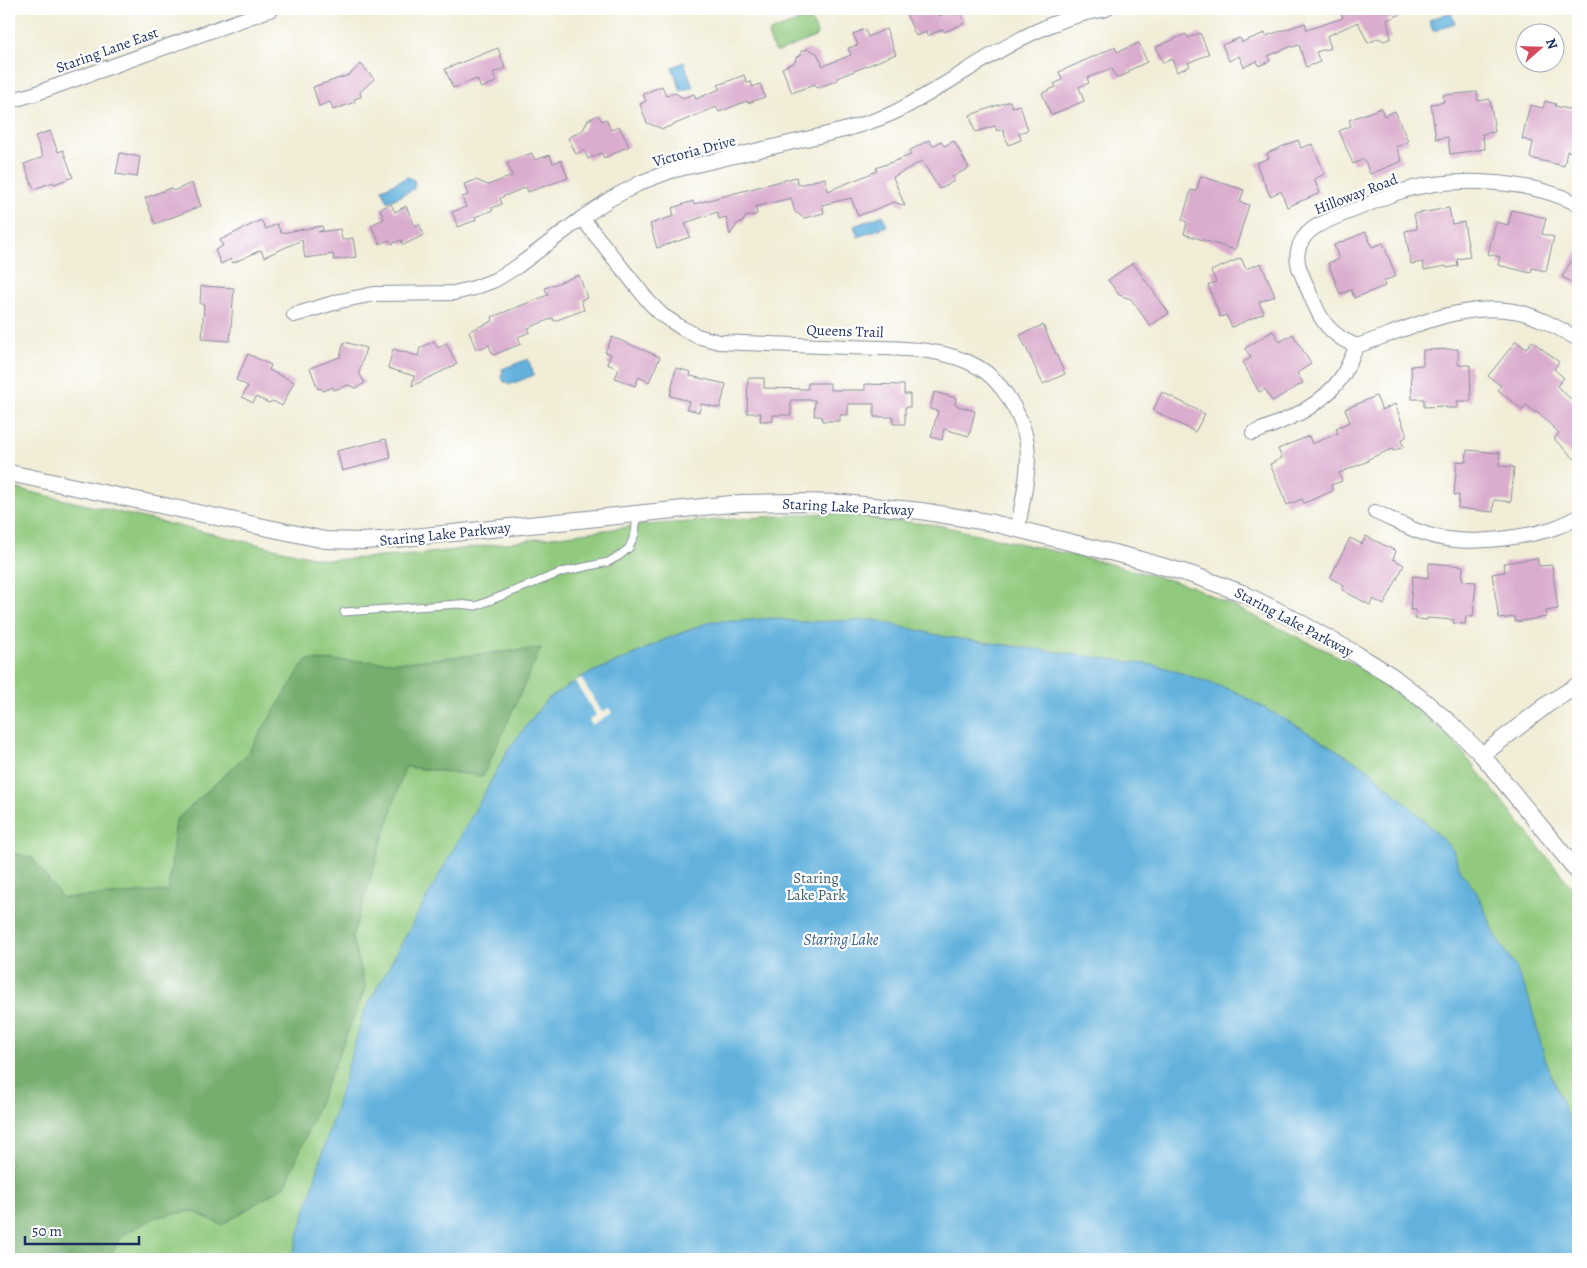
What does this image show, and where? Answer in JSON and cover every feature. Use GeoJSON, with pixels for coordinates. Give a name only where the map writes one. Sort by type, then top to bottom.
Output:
{"type":"FeatureCollection","features":[{"type":"Feature","properties":{"kind":"street","name":"Staring Lane East"},"geometry":{"type":"LineString","coordinates":[[9,101],[34,94],[272,9]]}},
{"type":"Feature","properties":{"kind":"street","name":"Victoria Drive"},"geometry":{"type":"LineString","coordinates":[[294,315],[374,294],[454,293],[474,288],[495,280],[518,266],[582,218],[610,199],[634,187],[671,171],[872,122],[900,110],[1032,32],[1069,18],[1106,9]]}},
{"type":"Feature","properties":{"kind":"street","name":"Hilloway Road"},"geometry":{"type":"LineString","coordinates":[[1356,346],[1336,335],[1321,319],[1298,265],[1297,252],[1303,237],[1317,226],[1397,193],[1438,184],[1481,181],[1524,187],[1566,198],[1578,204]]}},
{"type":"Feature","properties":{"kind":"street","name":"Queens Trail"},"geometry":{"type":"LineString","coordinates":[[582,218],[662,315],[697,336],[719,342],[916,350],[950,355],[979,368],[1001,388],[1015,409],[1026,438],[1028,466],[1018,528]]}},
{"type":"Feature","properties":{"kind":"street"},"geometry":{"type":"LineString","coordinates":[[1253,433],[1289,420],[1311,408],[1343,375],[1356,346],[1457,312],[1486,310],[1519,312],[1548,323],[1578,339]]}},
{"type":"Feature","properties":{"kind":"street","name":"Staring Lake Parkway"},"geometry":{"type":"LineString","coordinates":[[9,473],[325,540],[362,541],[395,539],[743,503],[794,502],[844,503],[921,511],[1018,528],[1130,557],[1192,575],[1242,593],[1321,634],[1392,676],[1450,723],[1482,755],[1578,872]]}},
{"type":"Feature","properties":{"kind":"street"},"geometry":{"type":"LineString","coordinates":[[1375,512],[1418,532],[1447,539],[1473,540],[1528,535],[1557,527],[1578,516]]}},
{"type":"Feature","properties":{"kind":"street"},"geometry":{"type":"LineString","coordinates":[[1482,755],[1548,704],[1578,685]]}},
{"type":"Feature","properties":{"kind":"lane"},"geometry":{"type":"LineString","coordinates":[[344,612],[459,604],[476,606],[562,572],[608,562],[629,548],[635,534],[637,514]]}},
{"type":"Feature","properties":{"kind":"green space"},"geometry":{"type":"Polygon","coordinates":[[[807,18],[811,19],[817,33],[815,37],[778,52],[774,50],[768,35],[770,32],[807,18]]]}},
{"type":"Feature","properties":{"kind":"green space","name":"Staring Lake"},"geometry":{"type":"Polygon","coordinates":[[[9,487],[326,560],[415,555],[643,525],[825,513],[937,525],[1099,561],[1191,586],[1352,663],[1407,700],[1454,742],[1578,895],[1578,1259],[9,1259],[9,487]]]}},
{"type":"Feature","properties":{"kind":"green space"},"geometry":{"type":"Polygon","coordinates":[[[541,648],[483,776],[405,767],[352,938],[366,987],[286,1185],[222,1225],[192,1211],[156,1217],[120,1237],[109,1259],[9,1259],[9,852],[32,858],[62,898],[168,891],[176,820],[247,754],[306,660],[404,662],[541,648]]]}},
{"type":"Feature","properties":{"kind":"water"},"geometry":{"type":"Polygon","coordinates":[[[1451,12],[1455,24],[1433,31],[1429,20],[1451,12]]]}},
{"type":"Feature","properties":{"kind":"water"},"geometry":{"type":"Polygon","coordinates":[[[684,62],[693,87],[681,91],[672,67],[684,62]]]}},
{"type":"Feature","properties":{"kind":"water"},"geometry":{"type":"Polygon","coordinates":[[[408,177],[415,181],[414,189],[388,202],[382,189],[408,177]]]}},
{"type":"Feature","properties":{"kind":"water"},"geometry":{"type":"Polygon","coordinates":[[[883,215],[887,226],[858,237],[854,226],[883,215]]]}},
{"type":"Feature","properties":{"kind":"water"},"geometry":{"type":"Polygon","coordinates":[[[528,359],[534,375],[509,385],[507,382],[504,382],[501,375],[502,369],[528,359]]]}},
{"type":"Feature","properties":{"kind":"water","name":"Staring Lake"},"geometry":{"type":"Polygon","coordinates":[[[771,618],[800,622],[874,620],[946,637],[1160,666],[1234,691],[1368,769],[1420,816],[1453,850],[1460,871],[1476,891],[1497,938],[1515,966],[1529,998],[1544,1055],[1578,1145],[1578,1259],[287,1259],[294,1250],[364,1012],[508,750],[546,700],[585,675],[711,621],[771,618]]]}},
{"type":"Feature","properties":{"kind":"pier"},"geometry":{"type":"Polygon","coordinates":[[[581,678],[602,712],[609,708],[612,713],[592,725],[589,720],[596,715],[575,681],[581,678]]]}},
{"type":"Feature","properties":{"kind":"building"},"geometry":{"type":"Polygon","coordinates":[[[904,9],[936,9],[939,16],[959,9],[965,23],[944,32],[943,29],[927,36],[926,32],[916,36],[904,9]]]}},
{"type":"Feature","properties":{"kind":"building"},"geometry":{"type":"Polygon","coordinates":[[[1339,9],[1413,9],[1387,20],[1391,38],[1384,41],[1379,38],[1368,43],[1358,22],[1327,36],[1331,48],[1316,52],[1320,62],[1306,67],[1299,45],[1268,56],[1270,61],[1259,66],[1257,61],[1244,67],[1239,56],[1229,61],[1222,45],[1240,38],[1242,42],[1265,33],[1266,36],[1305,23],[1307,30],[1343,18],[1339,9]]]}},
{"type":"Feature","properties":{"kind":"building"},"geometry":{"type":"Polygon","coordinates":[[[865,29],[868,37],[886,29],[896,54],[817,88],[815,84],[792,93],[782,68],[795,62],[796,57],[801,55],[801,51],[808,49],[817,53],[823,66],[851,55],[848,48],[858,45],[853,34],[865,29]]]}},
{"type":"Feature","properties":{"kind":"building"},"geometry":{"type":"Polygon","coordinates":[[[1200,33],[1209,54],[1188,63],[1190,66],[1177,72],[1172,59],[1163,63],[1156,47],[1186,34],[1188,38],[1200,33]]]}},
{"type":"Feature","properties":{"kind":"building"},"geometry":{"type":"Polygon","coordinates":[[[1139,43],[1147,62],[1128,71],[1129,73],[1116,78],[1112,68],[1087,78],[1089,83],[1079,87],[1084,101],[1051,115],[1042,93],[1056,87],[1054,84],[1062,80],[1059,72],[1115,47],[1117,52],[1139,43]]]}},
{"type":"Feature","properties":{"kind":"building"},"geometry":{"type":"Polygon","coordinates":[[[498,48],[505,68],[493,73],[496,82],[481,88],[477,79],[453,88],[445,69],[498,48]]]}},
{"type":"Feature","properties":{"kind":"building"},"geometry":{"type":"Polygon","coordinates":[[[361,64],[374,79],[360,92],[361,97],[354,99],[355,102],[333,110],[330,102],[319,106],[313,87],[349,75],[361,64]]]}},
{"type":"Feature","properties":{"kind":"building"},"geometry":{"type":"Polygon","coordinates":[[[744,75],[747,83],[751,82],[753,87],[760,84],[765,97],[748,103],[747,101],[719,112],[716,107],[663,129],[647,123],[640,104],[646,101],[643,94],[662,86],[666,96],[675,93],[683,98],[694,94],[696,99],[720,89],[718,85],[744,75]]]}},
{"type":"Feature","properties":{"kind":"building"},"geometry":{"type":"Polygon","coordinates":[[[1477,92],[1478,101],[1490,99],[1495,132],[1482,134],[1485,149],[1450,154],[1448,137],[1436,139],[1431,104],[1444,102],[1443,95],[1477,92]]]}},
{"type":"Feature","properties":{"kind":"building"},"geometry":{"type":"Polygon","coordinates":[[[1010,101],[1012,107],[1020,105],[1028,130],[1019,133],[1021,140],[1008,145],[1003,129],[997,131],[995,126],[975,132],[970,115],[1010,101]]]}},
{"type":"Feature","properties":{"kind":"building"},"geometry":{"type":"Polygon","coordinates":[[[1545,101],[1556,104],[1555,106],[1577,111],[1575,119],[1578,120],[1578,154],[1567,151],[1564,166],[1530,158],[1533,142],[1522,139],[1530,105],[1543,108],[1545,101]]]}},
{"type":"Feature","properties":{"kind":"building"},"geometry":{"type":"Polygon","coordinates":[[[1381,108],[1384,116],[1395,111],[1408,142],[1396,147],[1402,161],[1370,174],[1364,159],[1353,164],[1339,131],[1351,126],[1349,120],[1381,108]]]}},
{"type":"Feature","properties":{"kind":"building"},"geometry":{"type":"Polygon","coordinates":[[[598,115],[602,121],[606,119],[611,130],[619,126],[629,146],[604,158],[601,153],[588,159],[584,150],[576,154],[568,138],[583,130],[588,120],[598,115]]]}},
{"type":"Feature","properties":{"kind":"building"},"geometry":{"type":"Polygon","coordinates":[[[50,131],[58,152],[63,150],[73,177],[34,189],[24,164],[43,157],[35,136],[50,131]]]}},
{"type":"Feature","properties":{"kind":"building"},"geometry":{"type":"Polygon","coordinates":[[[929,140],[933,146],[941,141],[944,146],[954,141],[969,168],[952,177],[954,181],[939,189],[922,161],[893,177],[905,206],[894,202],[858,216],[851,198],[822,205],[824,213],[804,218],[795,212],[791,198],[755,207],[757,214],[745,217],[743,222],[738,223],[730,235],[726,217],[719,219],[717,212],[685,223],[690,237],[657,248],[650,224],[674,216],[672,208],[693,201],[694,204],[796,177],[798,185],[825,178],[828,191],[877,171],[876,168],[911,155],[909,151],[929,140]]]}},
{"type":"Feature","properties":{"kind":"building"},"geometry":{"type":"Polygon","coordinates":[[[1298,140],[1301,148],[1312,144],[1325,174],[1314,179],[1320,193],[1287,207],[1281,191],[1270,196],[1256,163],[1269,158],[1267,153],[1298,140]]]}},
{"type":"Feature","properties":{"kind":"building"},"geometry":{"type":"Polygon","coordinates":[[[120,153],[140,157],[137,177],[116,174],[120,153]]]}},
{"type":"Feature","properties":{"kind":"building"},"geometry":{"type":"Polygon","coordinates":[[[532,153],[535,160],[550,155],[553,163],[561,160],[568,178],[528,192],[526,187],[500,198],[502,204],[492,208],[493,210],[475,217],[476,220],[458,227],[452,212],[466,207],[462,197],[468,195],[464,184],[476,180],[488,185],[512,176],[507,162],[532,153]]]}},
{"type":"Feature","properties":{"kind":"building"},"geometry":{"type":"Polygon","coordinates":[[[1201,176],[1244,190],[1240,202],[1249,205],[1235,250],[1184,234],[1187,222],[1182,220],[1191,190],[1196,191],[1201,176]]]}},
{"type":"Feature","properties":{"kind":"building"},"geometry":{"type":"Polygon","coordinates":[[[192,183],[201,206],[155,224],[145,198],[171,188],[173,191],[192,183]]]}},
{"type":"Feature","properties":{"kind":"building"},"geometry":{"type":"Polygon","coordinates":[[[391,204],[395,212],[406,206],[415,226],[419,224],[424,235],[403,245],[401,240],[392,244],[389,240],[380,244],[371,225],[384,219],[380,209],[391,204]]]}},
{"type":"Feature","properties":{"kind":"building"},"geometry":{"type":"Polygon","coordinates":[[[1449,208],[1452,224],[1464,222],[1470,257],[1457,259],[1458,266],[1447,268],[1446,266],[1424,270],[1423,262],[1411,264],[1405,231],[1417,229],[1414,214],[1449,208]]]}},
{"type":"Feature","properties":{"kind":"building"},"geometry":{"type":"Polygon","coordinates":[[[1512,210],[1546,218],[1542,234],[1554,237],[1546,271],[1532,268],[1531,273],[1498,265],[1500,257],[1488,254],[1496,222],[1508,225],[1512,210]]]}},
{"type":"Feature","properties":{"kind":"building"},"geometry":{"type":"Polygon","coordinates":[[[261,220],[266,229],[277,224],[281,233],[322,226],[323,230],[318,232],[340,229],[342,240],[353,238],[356,257],[334,260],[333,254],[305,258],[302,240],[264,257],[261,250],[233,263],[231,259],[221,264],[215,250],[223,246],[220,240],[261,220]]]}},
{"type":"Feature","properties":{"kind":"building"},"geometry":{"type":"Polygon","coordinates":[[[1366,232],[1372,247],[1383,243],[1396,276],[1384,281],[1385,286],[1354,298],[1351,290],[1340,294],[1328,263],[1339,259],[1334,245],[1366,232]]]}},
{"type":"Feature","properties":{"kind":"building"},"geometry":{"type":"Polygon","coordinates":[[[1578,249],[1578,286],[1562,277],[1578,249]]]}},
{"type":"Feature","properties":{"kind":"building"},"geometry":{"type":"Polygon","coordinates":[[[1241,258],[1246,269],[1261,263],[1275,296],[1259,302],[1264,313],[1232,327],[1226,315],[1220,317],[1208,285],[1216,282],[1211,271],[1241,258]]]}},
{"type":"Feature","properties":{"kind":"building"},"geometry":{"type":"Polygon","coordinates":[[[1133,263],[1169,313],[1150,326],[1131,299],[1119,295],[1108,280],[1133,263]]]}},
{"type":"Feature","properties":{"kind":"building"},"geometry":{"type":"Polygon","coordinates":[[[579,275],[587,298],[581,300],[584,310],[554,321],[553,318],[528,328],[530,332],[518,337],[521,344],[493,355],[489,345],[476,350],[469,331],[493,321],[492,317],[548,295],[545,288],[579,275]]]}},
{"type":"Feature","properties":{"kind":"building"},"geometry":{"type":"Polygon","coordinates":[[[201,286],[234,288],[230,341],[202,339],[204,304],[200,304],[201,286]]]}},
{"type":"Feature","properties":{"kind":"building"},"geometry":{"type":"Polygon","coordinates":[[[1043,325],[1065,374],[1043,384],[1020,335],[1043,325]]]}},
{"type":"Feature","properties":{"kind":"building"},"geometry":{"type":"Polygon","coordinates":[[[1273,331],[1280,342],[1293,334],[1311,364],[1297,373],[1303,383],[1272,401],[1265,389],[1259,392],[1243,362],[1251,358],[1245,348],[1273,331]]]}},
{"type":"Feature","properties":{"kind":"building"},"geometry":{"type":"Polygon","coordinates":[[[612,337],[660,357],[649,382],[639,377],[635,386],[615,378],[619,369],[607,364],[611,354],[605,352],[612,337]]]}},
{"type":"Feature","properties":{"kind":"building"},"geometry":{"type":"Polygon","coordinates":[[[434,341],[438,348],[446,343],[457,364],[412,386],[414,376],[388,368],[393,349],[418,356],[420,348],[434,341]]]}},
{"type":"Feature","properties":{"kind":"building"},"geometry":{"type":"Polygon","coordinates":[[[1516,341],[1526,349],[1532,341],[1559,362],[1554,369],[1564,378],[1557,386],[1578,406],[1578,462],[1554,439],[1559,433],[1537,412],[1526,405],[1523,410],[1505,396],[1498,390],[1501,386],[1488,376],[1516,341]]]}},
{"type":"Feature","properties":{"kind":"building"},"geometry":{"type":"Polygon","coordinates":[[[344,342],[366,348],[359,373],[365,383],[356,388],[348,385],[334,390],[333,387],[323,391],[321,388],[318,389],[310,368],[340,357],[344,342]]]}},
{"type":"Feature","properties":{"kind":"building"},"geometry":{"type":"Polygon","coordinates":[[[1458,349],[1458,365],[1470,365],[1471,401],[1457,401],[1458,408],[1446,408],[1446,406],[1424,407],[1424,399],[1412,399],[1411,366],[1423,365],[1423,350],[1458,349]]]}},
{"type":"Feature","properties":{"kind":"building"},"geometry":{"type":"Polygon","coordinates":[[[248,354],[271,365],[269,370],[294,382],[282,406],[273,401],[269,403],[256,397],[253,403],[242,397],[248,386],[236,380],[248,354]]]}},
{"type":"Feature","properties":{"kind":"building"},"geometry":{"type":"Polygon","coordinates":[[[676,368],[691,372],[690,376],[726,384],[720,408],[701,404],[699,412],[687,409],[689,401],[670,396],[676,368]]]}},
{"type":"Feature","properties":{"kind":"building"},"geometry":{"type":"Polygon","coordinates":[[[748,378],[764,378],[764,388],[808,389],[808,383],[830,383],[830,390],[865,390],[865,384],[904,385],[904,394],[910,394],[910,407],[905,407],[905,424],[893,424],[893,417],[874,417],[874,404],[848,404],[848,415],[840,415],[840,421],[822,421],[822,416],[814,416],[815,400],[791,400],[791,415],[773,415],[773,421],[760,421],[761,413],[747,413],[748,378]]]}},
{"type":"Feature","properties":{"kind":"building"},"geometry":{"type":"Polygon","coordinates":[[[934,392],[956,398],[955,405],[975,411],[969,436],[944,429],[942,440],[931,437],[938,411],[930,409],[934,392]]]}},
{"type":"Feature","properties":{"kind":"building"},"geometry":{"type":"Polygon","coordinates":[[[1162,392],[1205,414],[1195,432],[1153,410],[1162,392]]]}},
{"type":"Feature","properties":{"kind":"building"},"geometry":{"type":"Polygon","coordinates":[[[1376,396],[1382,410],[1395,404],[1406,433],[1406,437],[1401,440],[1404,447],[1393,451],[1392,449],[1339,473],[1342,481],[1331,485],[1333,491],[1304,503],[1302,499],[1287,505],[1270,464],[1282,458],[1278,449],[1309,436],[1312,444],[1338,433],[1336,428],[1350,422],[1345,409],[1376,396]]]}},
{"type":"Feature","properties":{"kind":"building"},"geometry":{"type":"Polygon","coordinates":[[[386,439],[391,458],[342,471],[337,451],[386,439]]]}},
{"type":"Feature","properties":{"kind":"building"},"geometry":{"type":"Polygon","coordinates":[[[1467,450],[1500,453],[1499,466],[1514,467],[1511,502],[1494,500],[1493,512],[1458,508],[1459,495],[1454,495],[1457,461],[1466,462],[1467,450]]]}},
{"type":"Feature","properties":{"kind":"building"},"geometry":{"type":"Polygon","coordinates":[[[1366,536],[1396,551],[1393,559],[1404,565],[1384,605],[1373,599],[1370,605],[1342,590],[1344,585],[1330,578],[1350,538],[1362,544],[1366,536]]]}},
{"type":"Feature","properties":{"kind":"building"},"geometry":{"type":"Polygon","coordinates":[[[1537,558],[1539,566],[1552,565],[1558,609],[1546,611],[1547,617],[1515,622],[1515,617],[1499,619],[1492,574],[1505,572],[1504,563],[1537,558]]]}},
{"type":"Feature","properties":{"kind":"building"},"geometry":{"type":"Polygon","coordinates":[[[1429,563],[1463,566],[1462,581],[1476,582],[1473,617],[1466,616],[1465,624],[1453,623],[1454,620],[1415,619],[1416,610],[1410,610],[1413,576],[1428,578],[1429,563]]]}},
{"type":"Feature","properties":{"kind":"park label","name":"Staring Lake Park"},"geometry":{"type":"Point","coordinates":[816,886]}}]}
